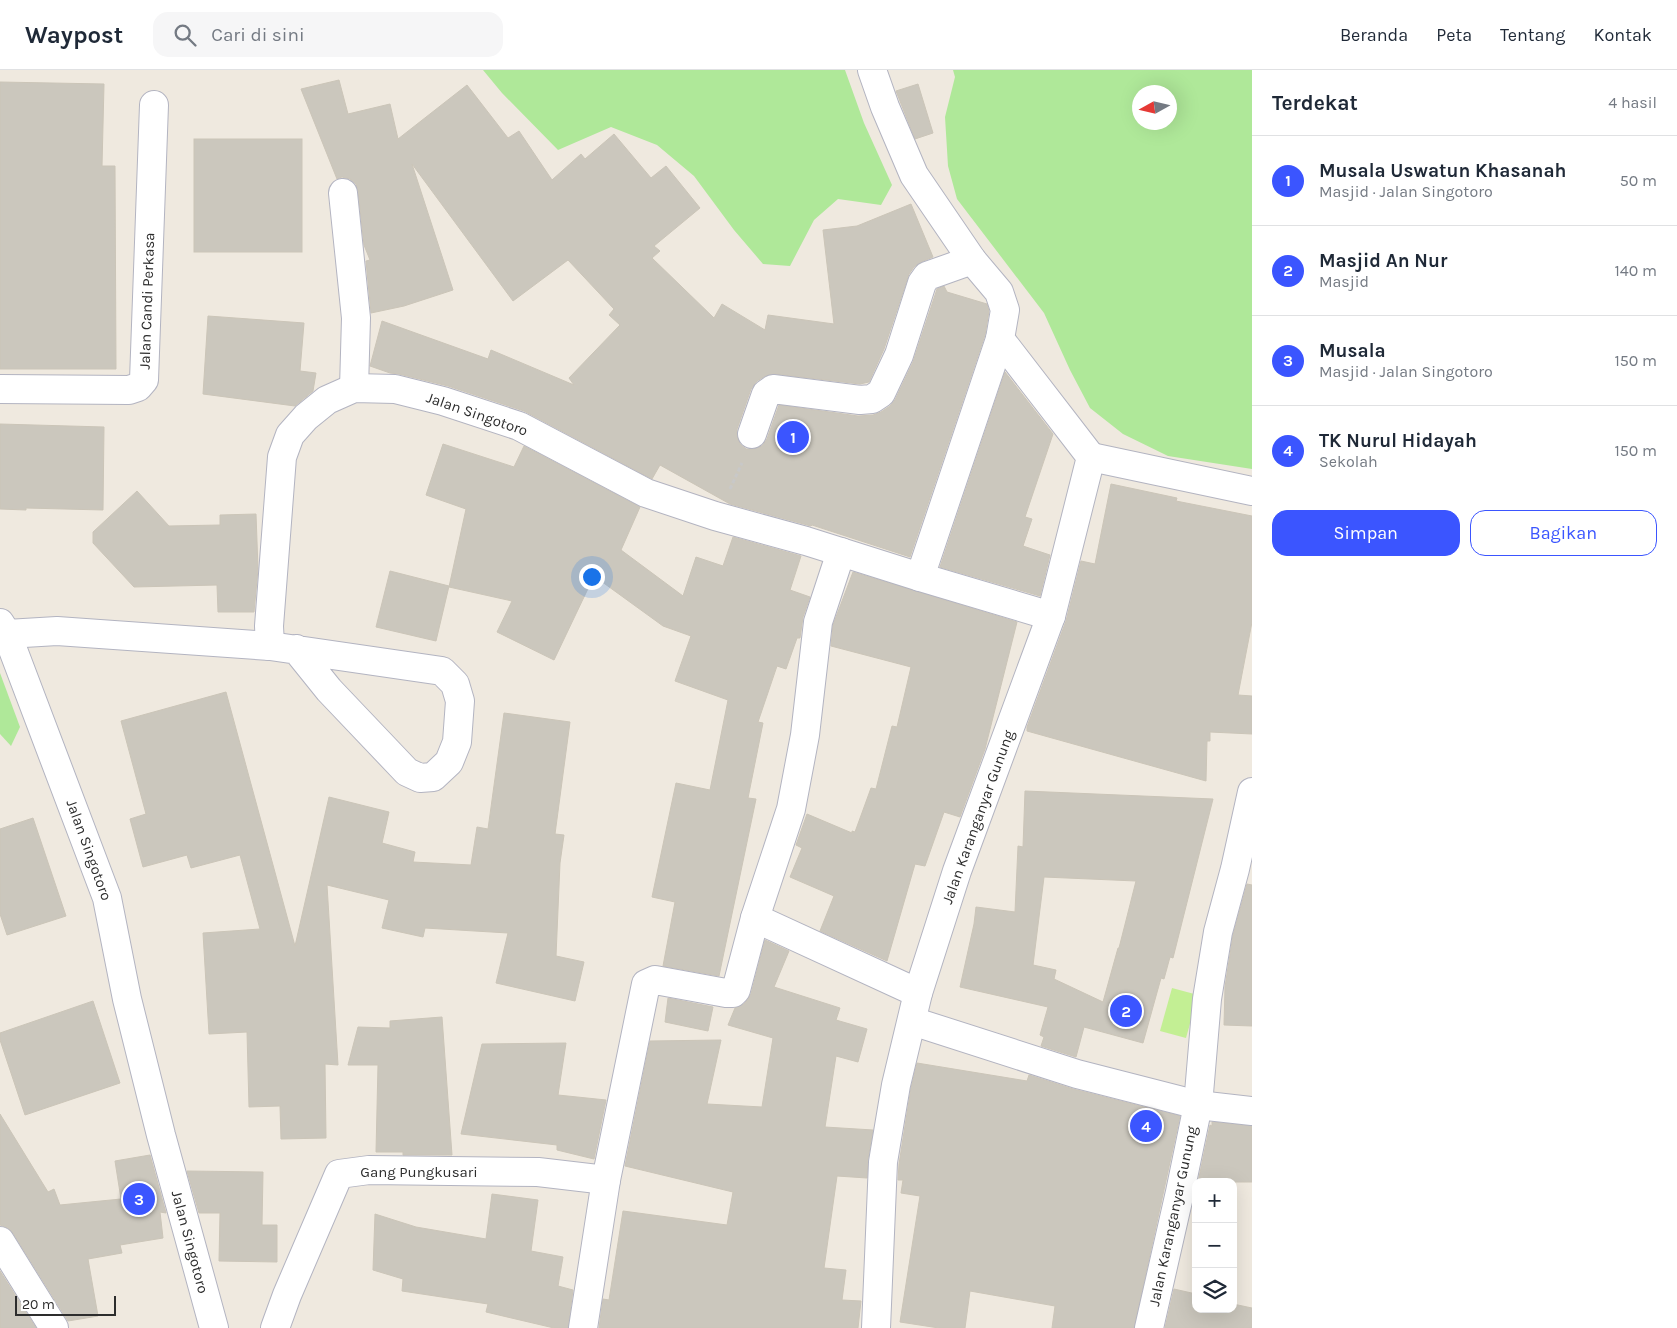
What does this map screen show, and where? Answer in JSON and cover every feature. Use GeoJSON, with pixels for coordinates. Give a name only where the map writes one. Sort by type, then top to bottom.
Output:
{"type":"FeatureCollection","features":[{"type":"Feature","properties":{"kind":"street"},"geometry":{"type":"LineString","coordinates":[[872,70],[914,175],[972,260],[999,292],[1005,310],[1000,339],[920,577]]}},
{"type":"Feature","properties":{"kind":"street","name":"Jalan Candi Perkasa"},"geometry":{"type":"LineString","coordinates":[[0,389],[129,390],[138,387],[144,380],[154,105]]}},
{"type":"Feature","properties":{"kind":"street"},"geometry":{"type":"LineString","coordinates":[[343,193],[356,318],[354,388]]}},
{"type":"Feature","properties":{"kind":"street"},"geometry":{"type":"LineString","coordinates":[[752,434],[766,394],[773,389],[860,400],[872,399],[881,393],[899,355],[922,283],[928,276],[972,260]]}},
{"type":"Feature","properties":{"kind":"street"},"geometry":{"type":"LineString","coordinates":[[1000,339],[1091,457],[1252,491]]}},
{"type":"Feature","properties":{"kind":"street","name":"Jalan Singotoro"},"geometry":{"type":"LineString","coordinates":[[214,1328],[161,1135],[130,1008],[108,898],[3,629],[57,631],[283,648],[442,671],[455,684],[460,702],[457,742],[449,762],[433,777],[420,778],[407,772],[329,690],[283,648],[269,626],[282,457],[290,435],[306,417],[327,400],[354,388],[394,389],[443,401],[519,426],[646,493],[716,516],[806,540],[920,577],[1051,616]]}},
{"type":"Feature","properties":{"kind":"street","name":"Jalan Karanganyar Gunung"},"geometry":{"type":"LineString","coordinates":[[876,1328],[884,1162],[896,1085],[918,993],[957,871],[1051,616],[1091,457]]}},
{"type":"Feature","properties":{"kind":"street"},"geometry":{"type":"LineString","coordinates":[[583,1328],[606,1180],[646,984],[655,980],[726,993],[736,990],[755,918],[791,809],[805,734],[818,622],[841,552]]}},
{"type":"Feature","properties":{"kind":"street","name":"Jalan Karanganyar Gunung"},"geometry":{"type":"LineString","coordinates":[[1149,1328],[1198,1105],[1207,999],[1218,932],[1239,852],[1252,792]]}},
{"type":"Feature","properties":{"kind":"street"},"geometry":{"type":"LineString","coordinates":[[755,918],[918,993]]}},
{"type":"Feature","properties":{"kind":"street","name":"Jalan Karanganyar Gunung"},"geometry":{"type":"LineString","coordinates":[[912,1020],[1077,1074],[1198,1105],[1252,1111]]}},
{"type":"Feature","properties":{"kind":"street","name":"Gang Pungkusari"},"geometry":{"type":"LineString","coordinates":[[275,1328],[339,1174],[369,1170],[538,1172],[606,1180]]}},
{"type":"Feature","properties":{"kind":"street"},"geometry":{"type":"LineString","coordinates":[[0,1241],[54,1328]]}},
{"type":"Feature","properties":{"kind":"path"},"geometry":{"type":"LineString","coordinates":[[716,516],[736,478],[752,434]]}},
{"type":"Feature","properties":{"kind":"green space"},"geometry":{"type":"Polygon","coordinates":[[[483,70],[845,70],[864,123],[892,185],[881,205],[838,199],[814,220],[790,266],[763,264],[734,230],[694,176],[657,145],[611,127],[558,150],[502,93],[483,70]]]}},
{"type":"Feature","properties":{"kind":"green space"},"geometry":{"type":"Polygon","coordinates":[[[953,70],[1252,70],[1252,469],[1168,456],[1123,434],[1090,408],[1044,313],[957,199],[948,166],[945,117],[955,77],[953,70]]]}},
{"type":"Feature","properties":{"kind":"green space"},"geometry":{"type":"Polygon","coordinates":[[[0,673],[20,727],[11,746],[0,734],[0,673]]]}},
{"type":"Feature","properties":{"kind":"green space"},"geometry":{"type":"Polygon","coordinates":[[[1172,988],[1198,995],[1186,1038],[1160,1031],[1172,988]]]}},
{"type":"Feature","properties":{"kind":"building"},"geometry":{"type":"Polygon","coordinates":[[[339,80],[348,114],[390,104],[398,139],[467,85],[508,138],[519,131],[552,180],[581,154],[585,159],[614,134],[651,178],[666,166],[700,208],[654,246],[660,251],[652,258],[714,318],[722,304],[765,330],[768,315],[834,324],[823,230],[857,226],[911,204],[933,257],[921,262],[909,274],[884,349],[869,382],[860,384],[775,374],[765,376],[757,381],[751,389],[737,429],[740,444],[746,449],[754,449],[762,446],[767,439],[779,405],[858,416],[873,415],[881,412],[895,400],[913,362],[937,289],[944,286],[947,292],[987,304],[989,311],[985,335],[910,557],[812,525],[730,504],[660,465],[652,479],[524,411],[448,386],[390,373],[370,366],[382,321],[488,359],[491,350],[574,385],[569,378],[620,325],[609,315],[614,309],[568,260],[513,301],[412,164],[453,290],[404,306],[371,313],[366,261],[370,260],[364,245],[356,184],[350,179],[342,177],[337,179],[301,89],[339,80]]]}},
{"type":"Feature","properties":{"kind":"building"},"geometry":{"type":"Polygon","coordinates":[[[0,82],[104,84],[102,166],[115,166],[116,369],[0,369],[0,82]]]}},
{"type":"Feature","properties":{"kind":"building"},"geometry":{"type":"Polygon","coordinates":[[[918,84],[933,133],[915,139],[896,91],[918,84]]]}},
{"type":"Feature","properties":{"kind":"building"},"geometry":{"type":"Polygon","coordinates":[[[194,139],[302,139],[302,252],[194,252],[194,139]]]}},
{"type":"Feature","properties":{"kind":"building"},"geometry":{"type":"Polygon","coordinates":[[[208,316],[304,323],[300,371],[316,373],[313,391],[295,406],[203,394],[208,316]]]}},
{"type":"Feature","properties":{"kind":"building"},"geometry":{"type":"Polygon","coordinates":[[[1005,372],[1053,434],[1025,517],[1032,519],[1023,546],[1050,555],[1040,596],[940,567],[1005,372]]]}},
{"type":"Feature","properties":{"kind":"building"},"geometry":{"type":"Polygon","coordinates":[[[0,424],[104,427],[103,510],[0,509],[0,424]]]}},
{"type":"Feature","properties":{"kind":"building"},"geometry":{"type":"Polygon","coordinates":[[[443,444],[514,467],[524,446],[640,507],[621,550],[683,596],[696,557],[723,566],[733,537],[801,556],[790,590],[810,597],[803,617],[800,638],[797,638],[786,669],[777,666],[758,722],[763,723],[748,798],[756,799],[719,976],[663,966],[675,902],[652,897],[676,783],[710,790],[728,700],[675,681],[691,636],[663,626],[594,576],[554,660],[497,632],[512,601],[449,587],[466,509],[426,495],[443,444]]]}},
{"type":"Feature","properties":{"kind":"building"},"geometry":{"type":"Polygon","coordinates":[[[1111,484],[1177,498],[1176,501],[1252,516],[1252,622],[1238,695],[1252,696],[1252,734],[1210,732],[1210,741],[1207,741],[1206,781],[1027,731],[1066,621],[1081,561],[1095,564],[1111,484]]]}},
{"type":"Feature","properties":{"kind":"building"},"geometry":{"type":"Polygon","coordinates":[[[137,491],[169,526],[220,525],[220,515],[256,514],[258,569],[254,612],[218,612],[217,585],[134,587],[93,543],[93,532],[137,491]]]}},
{"type":"Feature","properties":{"kind":"building"},"geometry":{"type":"Polygon","coordinates":[[[390,571],[449,586],[436,641],[376,627],[390,571]]]}},
{"type":"Feature","properties":{"kind":"building"},"geometry":{"type":"Polygon","coordinates":[[[853,572],[1017,622],[985,749],[960,817],[944,812],[925,866],[915,864],[887,961],[820,931],[834,896],[790,877],[802,848],[796,845],[807,814],[852,833],[852,831],[855,832],[871,788],[876,789],[892,726],[897,727],[911,667],[831,646],[833,625],[853,572]]]}},
{"type":"Feature","properties":{"kind":"building"},"geometry":{"type":"Polygon","coordinates":[[[226,692],[295,946],[329,797],[389,812],[382,843],[415,852],[413,862],[471,865],[477,827],[488,829],[504,713],[570,722],[555,834],[564,835],[560,863],[556,956],[584,962],[575,1001],[496,983],[508,933],[425,928],[423,937],[382,928],[389,900],[327,885],[338,1065],[325,1064],[326,1138],[281,1139],[280,1106],[249,1107],[247,1032],[209,1034],[203,933],[260,929],[240,855],[191,868],[187,855],[143,867],[130,819],[146,814],[121,721],[226,692]]]}},
{"type":"Feature","properties":{"kind":"building"},"geometry":{"type":"Polygon","coordinates":[[[1025,791],[1213,799],[1173,958],[1170,957],[1164,979],[1161,978],[1143,1043],[1084,1027],[1076,1057],[1041,1046],[1044,1037],[1040,1035],[1048,1007],[960,987],[976,907],[1015,912],[1018,846],[1023,847],[1025,791]],[[1044,877],[1033,965],[1056,970],[1054,979],[1103,1002],[1136,881],[1044,877]]]}},
{"type":"Feature","properties":{"kind":"building"},"geometry":{"type":"Polygon","coordinates":[[[33,818],[66,916],[7,935],[0,914],[0,829],[33,818]]]}},
{"type":"Feature","properties":{"kind":"building"},"geometry":{"type":"Polygon","coordinates":[[[1247,884],[1252,885],[1252,1026],[1224,1025],[1225,987],[1233,935],[1247,884]]]}},
{"type":"Feature","properties":{"kind":"building"},"geometry":{"type":"Polygon","coordinates":[[[765,940],[789,951],[774,987],[840,1008],[836,1020],[867,1029],[858,1062],[836,1056],[825,1127],[873,1130],[867,1178],[837,1176],[824,1268],[846,1270],[842,1300],[861,1301],[858,1328],[599,1328],[603,1299],[609,1300],[623,1211],[727,1225],[733,1192],[625,1166],[650,1041],[721,1040],[707,1104],[762,1107],[773,1038],[728,1025],[735,1008],[744,1004],[751,994],[765,940]]]}},
{"type":"Feature","properties":{"kind":"building"},"geometry":{"type":"Polygon","coordinates":[[[668,998],[713,1007],[708,1031],[665,1022],[668,998]]]}},
{"type":"Feature","properties":{"kind":"building"},"geometry":{"type":"Polygon","coordinates":[[[93,1001],[120,1083],[25,1115],[0,1040],[0,1033],[93,1001]]]}},
{"type":"Feature","properties":{"kind":"building"},"geometry":{"type":"Polygon","coordinates":[[[442,1017],[452,1155],[403,1155],[403,1152],[376,1152],[378,1065],[348,1065],[358,1027],[390,1028],[390,1021],[442,1017]]]}},
{"type":"Feature","properties":{"kind":"building"},"geometry":{"type":"Polygon","coordinates":[[[566,1043],[558,1095],[606,1100],[594,1159],[557,1150],[557,1145],[461,1134],[482,1044],[566,1043]]]}},
{"type":"Feature","properties":{"kind":"building"},"geometry":{"type":"Polygon","coordinates":[[[917,1063],[1027,1081],[1029,1075],[1073,1089],[1180,1116],[1134,1328],[1052,1328],[1055,1306],[970,1291],[965,1328],[939,1328],[900,1322],[920,1196],[901,1193],[903,1180],[898,1180],[911,1088],[917,1063]]]}},
{"type":"Feature","properties":{"kind":"building"},"geometry":{"type":"Polygon","coordinates":[[[0,1114],[48,1192],[54,1189],[60,1205],[121,1199],[115,1161],[150,1155],[166,1213],[160,1212],[163,1238],[120,1245],[122,1253],[88,1259],[98,1316],[68,1321],[13,1233],[8,1228],[0,1225],[0,1114]]]}},
{"type":"Feature","properties":{"kind":"building"},"geometry":{"type":"Polygon","coordinates":[[[1212,1122],[1252,1126],[1252,1182],[1237,1182],[1237,1178],[1199,1178],[1210,1125],[1212,1126],[1212,1122]]]}},
{"type":"Feature","properties":{"kind":"building"},"geometry":{"type":"Polygon","coordinates":[[[187,1171],[263,1172],[262,1225],[277,1225],[277,1262],[219,1261],[220,1213],[199,1213],[187,1171]]]}},
{"type":"Feature","properties":{"kind":"building"},"geometry":{"type":"Polygon","coordinates":[[[492,1194],[538,1200],[531,1251],[563,1257],[558,1286],[573,1290],[568,1328],[554,1328],[486,1312],[488,1304],[402,1291],[403,1279],[373,1270],[375,1214],[416,1227],[486,1239],[492,1194]]]}},
{"type":"Feature","properties":{"kind":"building"},"geometry":{"type":"Polygon","coordinates":[[[0,1271],[36,1328],[0,1328],[0,1271]]]}},
{"type":"Feature","properties":{"kind":"building"},"geometry":{"type":"Polygon","coordinates":[[[1174,1289],[1192,1293],[1192,1313],[1237,1313],[1237,1305],[1252,1308],[1252,1328],[1165,1328],[1174,1289]]]}},
{"type":"Feature","properties":{"kind":"place","name":"Musala Uswatun Khasanah"},"geometry":{"type":"Point","coordinates":[793,437]}},
{"type":"Feature","properties":{"kind":"place","name":"Masjid An Nur"},"geometry":{"type":"Point","coordinates":[1126,1011]}},
{"type":"Feature","properties":{"kind":"place","name":"TK Nurul Hidayah"},"geometry":{"type":"Point","coordinates":[1146,1126]}},
{"type":"Feature","properties":{"kind":"place","name":"Musala"},"geometry":{"type":"Point","coordinates":[139,1199]}}]}
